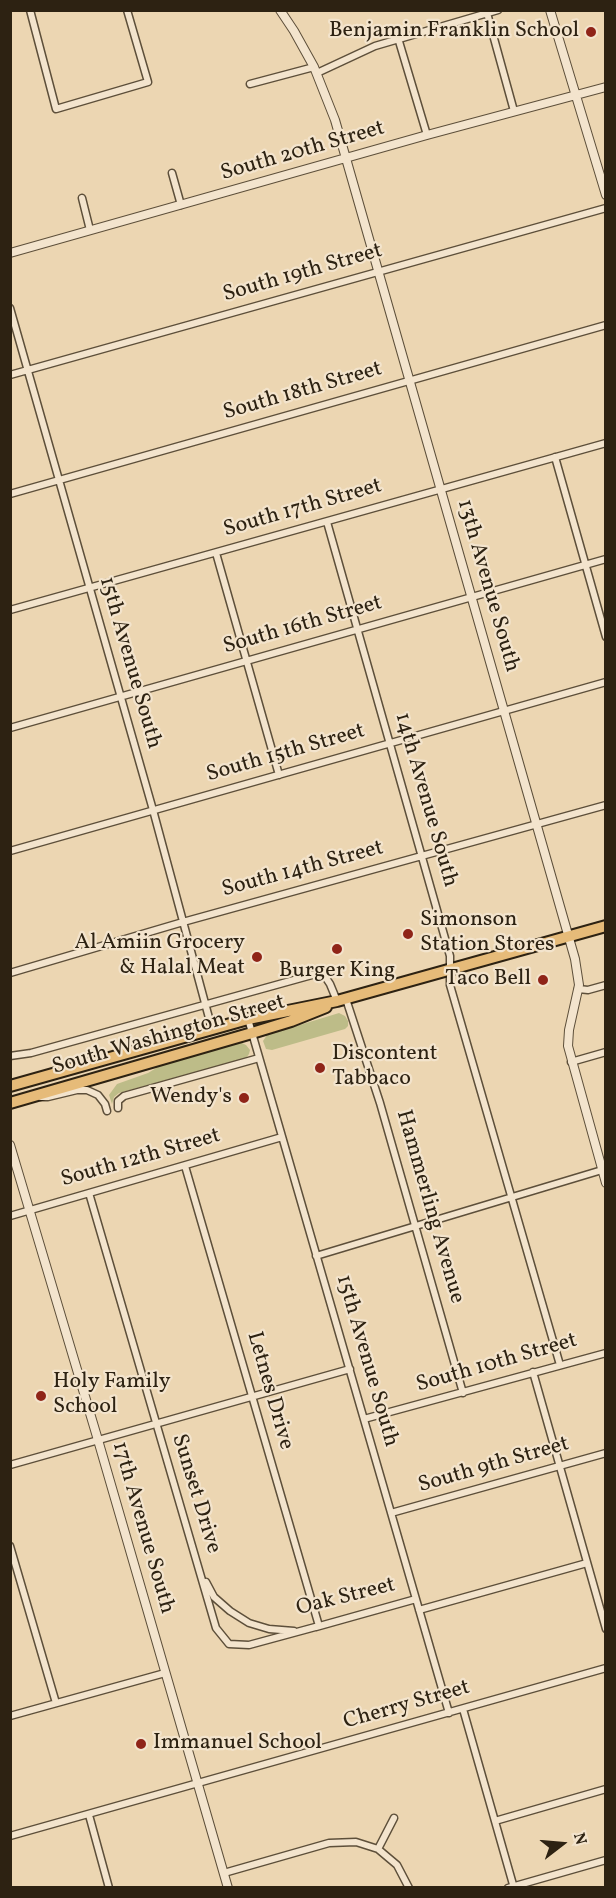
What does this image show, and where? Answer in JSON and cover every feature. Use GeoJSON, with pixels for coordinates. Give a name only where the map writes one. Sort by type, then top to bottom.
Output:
{"type":"FeatureCollection","features":[{"type":"Feature","properties":{"kind":"main road","name":"South Washington Street"},"geometry":{"type":"LineString","coordinates":[[10,1086],[248,1019],[341,1000],[606,926]]}},
{"type":"Feature","properties":{"kind":"main road","name":"South Washington Street"},"geometry":{"type":"LineString","coordinates":[[10,1103],[291,1021],[341,1000]]}},
{"type":"Feature","properties":{"kind":"street"},"geometry":{"type":"LineString","coordinates":[[30,10],[56,109],[148,82],[128,10]]}},
{"type":"Feature","properties":{"kind":"street","name":"13th Avenue South"},"geometry":{"type":"LineString","coordinates":[[280,10],[315,70],[329,103],[578,970],[578,990],[567,1039],[571,1062],[606,1183]]}},
{"type":"Feature","properties":{"kind":"street"},"geometry":{"type":"LineString","coordinates":[[250,84],[315,70],[398,38],[498,10]]}},
{"type":"Feature","properties":{"kind":"street"},"geometry":{"type":"LineString","coordinates":[[550,10],[606,195]]}},
{"type":"Feature","properties":{"kind":"street"},"geometry":{"type":"LineString","coordinates":[[487,13],[514,111]]}},
{"type":"Feature","properties":{"kind":"street"},"geometry":{"type":"LineString","coordinates":[[398,38],[427,135]]}},
{"type":"Feature","properties":{"kind":"street","name":"South 20th Street"},"geometry":{"type":"LineString","coordinates":[[10,253],[606,87]]}},
{"type":"Feature","properties":{"kind":"street"},"geometry":{"type":"LineString","coordinates":[[172,173],[181,205]]}},
{"type":"Feature","properties":{"kind":"street"},"geometry":{"type":"LineString","coordinates":[[82,198],[90,230]]}},
{"type":"Feature","properties":{"kind":"street","name":"South 19th Street"},"geometry":{"type":"LineString","coordinates":[[10,375],[606,208]]}},
{"type":"Feature","properties":{"kind":"street","name":"15th Avenue South"},"geometry":{"type":"LineString","coordinates":[[10,308],[153,810],[212,1029]]}},
{"type":"Feature","properties":{"kind":"street","name":"South 18th Street"},"geometry":{"type":"LineString","coordinates":[[10,494],[606,325]]}},
{"type":"Feature","properties":{"kind":"street","name":"South 17th Street"},"geometry":{"type":"LineString","coordinates":[[10,610],[606,443]]}},
{"type":"Feature","properties":{"kind":"street"},"geometry":{"type":"LineString","coordinates":[[555,457],[606,637]]}},
{"type":"Feature","properties":{"kind":"street","name":"14th Avenue South"},"geometry":{"type":"LineString","coordinates":[[327,522],[450,956],[450,985],[560,1365]]}},
{"type":"Feature","properties":{"kind":"street"},"geometry":{"type":"LineString","coordinates":[[216,553],[279,775]]}},
{"type":"Feature","properties":{"kind":"street","name":"South 16th Street"},"geometry":{"type":"LineString","coordinates":[[10,728],[606,559]]}},
{"type":"Feature","properties":{"kind":"street","name":"South 15th Street"},"geometry":{"type":"LineString","coordinates":[[10,851],[606,682]]}},
{"type":"Feature","properties":{"kind":"street","name":"South 14th Street"},"geometry":{"type":"LineString","coordinates":[[10,974],[183,922],[606,805]]}},
{"type":"Feature","properties":{"kind":"street","name":"Hammerling Avenue"},"geometry":{"type":"LineString","coordinates":[[10,1056],[31,1053],[318,975],[326,978],[341,1000],[380,1103],[464,1393]]}},
{"type":"Feature","properties":{"kind":"street"},"geometry":{"type":"LineString","coordinates":[[578,990],[606,985]]}},
{"type":"Feature","properties":{"kind":"street","name":"15th Avenue South"},"geometry":{"type":"LineString","coordinates":[[248,1019],[449,1713]]}},
{"type":"Feature","properties":{"kind":"street"},"geometry":{"type":"LineString","coordinates":[[571,1062],[606,1052]]}},
{"type":"Feature","properties":{"kind":"street"},"geometry":{"type":"LineString","coordinates":[[118,1108],[119,1099],[131,1094],[259,1058]]}},
{"type":"Feature","properties":{"kind":"street"},"geometry":{"type":"LineString","coordinates":[[35,1096],[48,1097],[87,1090],[98,1095],[107,1111]]}},
{"type":"Feature","properties":{"kind":"street","name":"South 12th Street"},"geometry":{"type":"LineString","coordinates":[[10,1216],[282,1137]]}},
{"type":"Feature","properties":{"kind":"street","name":"17th Avenue South"},"geometry":{"type":"LineString","coordinates":[[10,1145],[228,1887]]}},
{"type":"Feature","properties":{"kind":"street","name":"Letnes Drive"},"geometry":{"type":"LineString","coordinates":[[185,1166],[319,1626]]}},
{"type":"Feature","properties":{"kind":"street"},"geometry":{"type":"LineString","coordinates":[[316,1256],[602,1170]]}},
{"type":"Feature","properties":{"kind":"street","name":"Sunset Drive"},"geometry":{"type":"LineString","coordinates":[[89,1193],[216,1628],[229,1644],[249,1645],[319,1626]]}},
{"type":"Feature","properties":{"kind":"street","name":"South 10th Street"},"geometry":{"type":"LineString","coordinates":[[364,1419],[606,1353]]}},
{"type":"Feature","properties":{"kind":"street"},"geometry":{"type":"LineString","coordinates":[[10,1465],[350,1369]]}},
{"type":"Feature","properties":{"kind":"street"},"geometry":{"type":"LineString","coordinates":[[533,1372],[606,1629]]}},
{"type":"Feature","properties":{"kind":"street","name":"South 9th Street"},"geometry":{"type":"LineString","coordinates":[[392,1513],[606,1453]]}},
{"type":"Feature","properties":{"kind":"street"},"geometry":{"type":"LineString","coordinates":[[10,1546],[56,1703]]}},
{"type":"Feature","properties":{"kind":"street","name":"Oak Street"},"geometry":{"type":"LineString","coordinates":[[419,1610],[587,1563]]}},
{"type":"Feature","properties":{"kind":"street","name":"Oak Street"},"geometry":{"type":"LineString","coordinates":[[200,1572],[214,1597],[230,1611],[249,1623],[269,1629],[296,1631],[416,1599]]}},
{"type":"Feature","properties":{"kind":"street","name":"Cherry Street"},"geometry":{"type":"LineString","coordinates":[[10,1836],[606,1668]]}},
{"type":"Feature","properties":{"kind":"street"},"geometry":{"type":"LineString","coordinates":[[10,1716],[165,1673]]}},
{"type":"Feature","properties":{"kind":"street"},"geometry":{"type":"LineString","coordinates":[[463,1709],[512,1887],[606,1860]]}},
{"type":"Feature","properties":{"kind":"street"},"geometry":{"type":"LineString","coordinates":[[495,1821],[606,1789]]}},
{"type":"Feature","properties":{"kind":"street"},"geometry":{"type":"LineString","coordinates":[[89,1815],[109,1887]]}},
{"type":"Feature","properties":{"kind":"street"},"geometry":{"type":"LineString","coordinates":[[378,1848],[394,1818]]}},
{"type":"Feature","properties":{"kind":"street"},"geometry":{"type":"LineString","coordinates":[[224,1873],[329,1843],[356,1842],[378,1848],[397,1865],[409,1887]]}},
{"type":"Feature","properties":{"kind":"shaded area"},"geometry":{"type":"Polygon","coordinates":[[[339,1013],[348,1021],[345,1029],[272,1050],[266,1049],[263,1041],[267,1035],[339,1013]]]}},
{"type":"Feature","properties":{"kind":"shaded area"},"geometry":{"type":"Polygon","coordinates":[[[240,1042],[250,1050],[246,1058],[119,1093],[114,1097],[112,1104],[109,1095],[117,1084],[148,1073],[163,1064],[240,1042]]]}},
{"type":"Feature","properties":{"kind":"place","name":"Benjamin Franklin School"},"geometry":{"type":"Point","coordinates":[591,32]}},
{"type":"Feature","properties":{"kind":"place","name":"Simonson Station Stores"},"geometry":{"type":"Point","coordinates":[408,934]}},
{"type":"Feature","properties":{"kind":"place","name":"Burger King"},"geometry":{"type":"Point","coordinates":[337,949]}},
{"type":"Feature","properties":{"kind":"place","name":"Al Amiin Grocery & Halal Meat"},"geometry":{"type":"Point","coordinates":[257,957]}},
{"type":"Feature","properties":{"kind":"place","name":"Taco Bell"},"geometry":{"type":"Point","coordinates":[543,980]}},
{"type":"Feature","properties":{"kind":"place","name":"Discontent Tabbaco"},"geometry":{"type":"Point","coordinates":[320,1068]}},
{"type":"Feature","properties":{"kind":"place","name":"Wendy's"},"geometry":{"type":"Point","coordinates":[244,1098]}},
{"type":"Feature","properties":{"kind":"place","name":"Holy Family School"},"geometry":{"type":"Point","coordinates":[41,1396]}},
{"type":"Feature","properties":{"kind":"place","name":"Immanuel School"},"geometry":{"type":"Point","coordinates":[141,1744]}}]}
